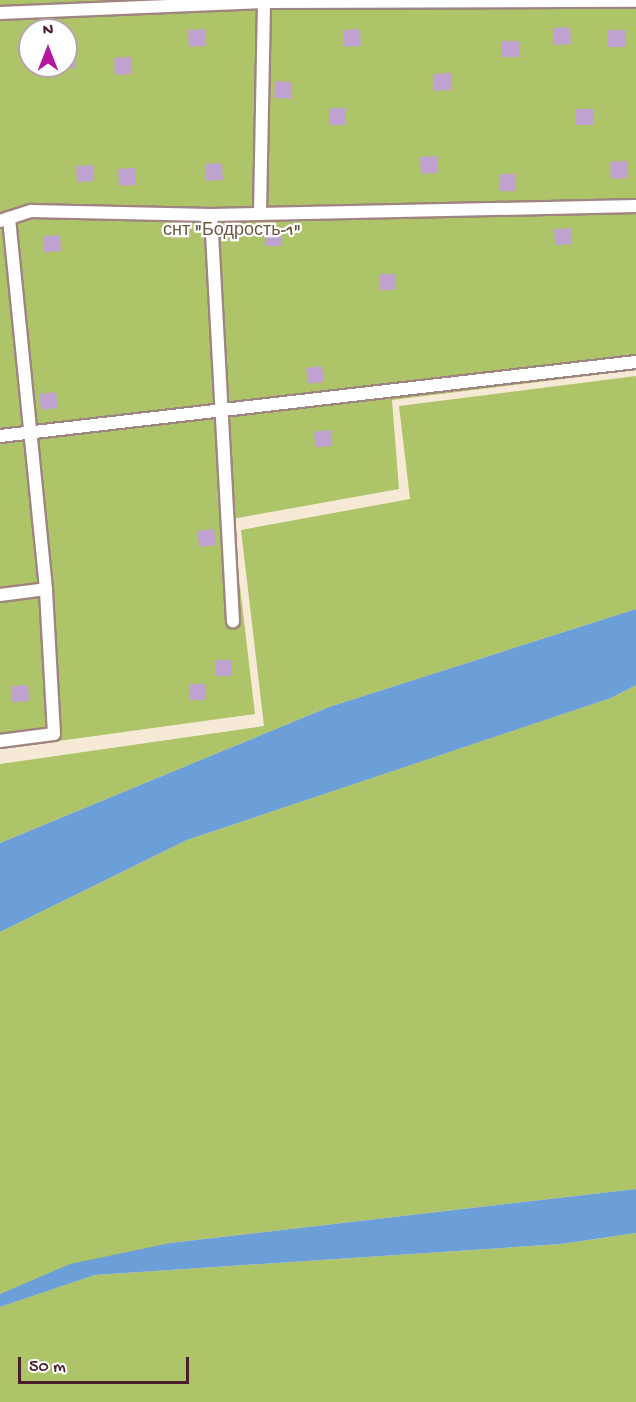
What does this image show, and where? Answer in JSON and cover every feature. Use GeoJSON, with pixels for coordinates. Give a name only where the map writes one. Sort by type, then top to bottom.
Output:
{"type":"FeatureCollection","features":[{"type":"Feature","properties":{"kind":"lane"},"geometry":{"type":"LineString","coordinates":[[0,13],[264,1],[636,1]]}},
{"type":"Feature","properties":{"kind":"lane"},"geometry":{"type":"LineString","coordinates":[[260,212],[264,1]]}},
{"type":"Feature","properties":{"kind":"lane"},"geometry":{"type":"LineString","coordinates":[[0,741],[54,734],[46,589],[4,219],[31,211],[160,211],[211,215],[260,212],[636,206]]}},
{"type":"Feature","properties":{"kind":"lane"},"geometry":{"type":"LineString","coordinates":[[211,215],[233,621]]}},
{"type":"Feature","properties":{"kind":"lane"},"geometry":{"type":"LineString","coordinates":[[0,436],[636,362]]}},
{"type":"Feature","properties":{"kind":"lane"},"geometry":{"type":"LineString","coordinates":[[0,595],[46,589]]}},
{"type":"Feature","properties":{"kind":"green space","name":"снт \"Бодрость-1\""},"geometry":{"type":"Polygon","coordinates":[[[0,0],[636,0],[636,370],[392,400],[399,489],[232,519],[255,714],[0,749],[0,0]]]}},
{"type":"Feature","properties":{"kind":"green space"},"geometry":{"type":"Polygon","coordinates":[[[636,376],[636,609],[329,707],[0,843],[0,764],[264,726],[241,530],[410,499],[399,406],[636,376]]]}},
{"type":"Feature","properties":{"kind":"green space"},"geometry":{"type":"Polygon","coordinates":[[[636,685],[636,1189],[170,1243],[0,1294],[0,932],[187,840],[611,698],[636,685]]]}},
{"type":"Feature","properties":{"kind":"green space"},"geometry":{"type":"Polygon","coordinates":[[[636,1233],[636,1402],[0,1402],[0,1307],[95,1275],[561,1244],[636,1233]]]}},
{"type":"Feature","properties":{"kind":"water"},"geometry":{"type":"Polygon","coordinates":[[[636,609],[636,685],[611,698],[187,840],[0,932],[0,843],[329,707],[636,609]]]}},
{"type":"Feature","properties":{"kind":"water"},"geometry":{"type":"Polygon","coordinates":[[[636,1189],[636,1233],[561,1244],[95,1275],[0,1307],[0,1294],[70,1264],[170,1243],[636,1189]]]}},
{"type":"Feature","properties":{"kind":"building"},"geometry":{"type":"Polygon","coordinates":[[[570,27],[571,44],[554,45],[553,28],[570,27]]]}},
{"type":"Feature","properties":{"kind":"building"},"geometry":{"type":"Polygon","coordinates":[[[205,29],[206,46],[189,47],[188,30],[205,29]]]}},
{"type":"Feature","properties":{"kind":"building"},"geometry":{"type":"Polygon","coordinates":[[[360,29],[361,46],[344,47],[343,30],[360,29]]]}},
{"type":"Feature","properties":{"kind":"building"},"geometry":{"type":"Polygon","coordinates":[[[608,30],[626,30],[626,47],[608,47],[608,30]]]}},
{"type":"Feature","properties":{"kind":"building"},"geometry":{"type":"Polygon","coordinates":[[[501,41],[519,41],[519,57],[501,57],[501,41]]]}},
{"type":"Feature","properties":{"kind":"building"},"geometry":{"type":"Polygon","coordinates":[[[131,57],[132,74],[115,75],[114,58],[131,57]]]}},
{"type":"Feature","properties":{"kind":"building"},"geometry":{"type":"Polygon","coordinates":[[[451,73],[452,90],[434,91],[433,74],[451,73]]]}},
{"type":"Feature","properties":{"kind":"building"},"geometry":{"type":"Polygon","coordinates":[[[275,81],[292,82],[291,99],[274,98],[275,81]]]}},
{"type":"Feature","properties":{"kind":"building"},"geometry":{"type":"Polygon","coordinates":[[[329,108],[346,108],[346,125],[329,125],[329,108]]]}},
{"type":"Feature","properties":{"kind":"building"},"geometry":{"type":"Polygon","coordinates":[[[576,109],[594,109],[594,125],[576,125],[576,109]]]}},
{"type":"Feature","properties":{"kind":"building"},"geometry":{"type":"Polygon","coordinates":[[[437,156],[438,173],[421,174],[420,157],[437,156]]]}},
{"type":"Feature","properties":{"kind":"building"},"geometry":{"type":"Polygon","coordinates":[[[627,161],[628,178],[611,179],[610,162],[627,161]]]}},
{"type":"Feature","properties":{"kind":"building"},"geometry":{"type":"Polygon","coordinates":[[[222,163],[223,180],[206,181],[205,164],[222,163]]]}},
{"type":"Feature","properties":{"kind":"building"},"geometry":{"type":"Polygon","coordinates":[[[93,165],[94,181],[77,182],[76,166],[93,165]]]}},
{"type":"Feature","properties":{"kind":"building"},"geometry":{"type":"Polygon","coordinates":[[[135,168],[136,185],[119,186],[118,169],[135,168]]]}},
{"type":"Feature","properties":{"kind":"building"},"geometry":{"type":"Polygon","coordinates":[[[499,174],[516,174],[516,191],[499,191],[499,174]]]}},
{"type":"Feature","properties":{"kind":"building"},"geometry":{"type":"Polygon","coordinates":[[[571,228],[572,244],[555,245],[554,229],[571,228]]]}},
{"type":"Feature","properties":{"kind":"building"},"geometry":{"type":"Polygon","coordinates":[[[265,230],[282,230],[282,246],[265,246],[265,230]]]}},
{"type":"Feature","properties":{"kind":"building"},"geometry":{"type":"Polygon","coordinates":[[[60,235],[61,251],[44,252],[43,236],[60,235]]]}},
{"type":"Feature","properties":{"kind":"building"},"geometry":{"type":"Polygon","coordinates":[[[379,274],[396,274],[396,290],[379,290],[379,274]]]}},
{"type":"Feature","properties":{"kind":"building"},"geometry":{"type":"Polygon","coordinates":[[[322,366],[324,382],[308,384],[306,368],[322,366]]]}},
{"type":"Feature","properties":{"kind":"building"},"geometry":{"type":"Polygon","coordinates":[[[56,392],[58,408],[41,410],[39,394],[56,392]]]}},
{"type":"Feature","properties":{"kind":"building"},"geometry":{"type":"Polygon","coordinates":[[[331,430],[332,446],[315,447],[314,431],[331,430]]]}},
{"type":"Feature","properties":{"kind":"building"},"geometry":{"type":"Polygon","coordinates":[[[214,529],[216,545],[199,547],[197,531],[214,529]]]}},
{"type":"Feature","properties":{"kind":"building"},"geometry":{"type":"Polygon","coordinates":[[[215,660],[231,660],[231,676],[215,676],[215,660]]]}},
{"type":"Feature","properties":{"kind":"building"},"geometry":{"type":"Polygon","coordinates":[[[189,684],[206,684],[206,700],[189,700],[189,684]]]}},
{"type":"Feature","properties":{"kind":"building"},"geometry":{"type":"Polygon","coordinates":[[[28,685],[29,701],[12,702],[11,686],[28,685]]]}}]}
